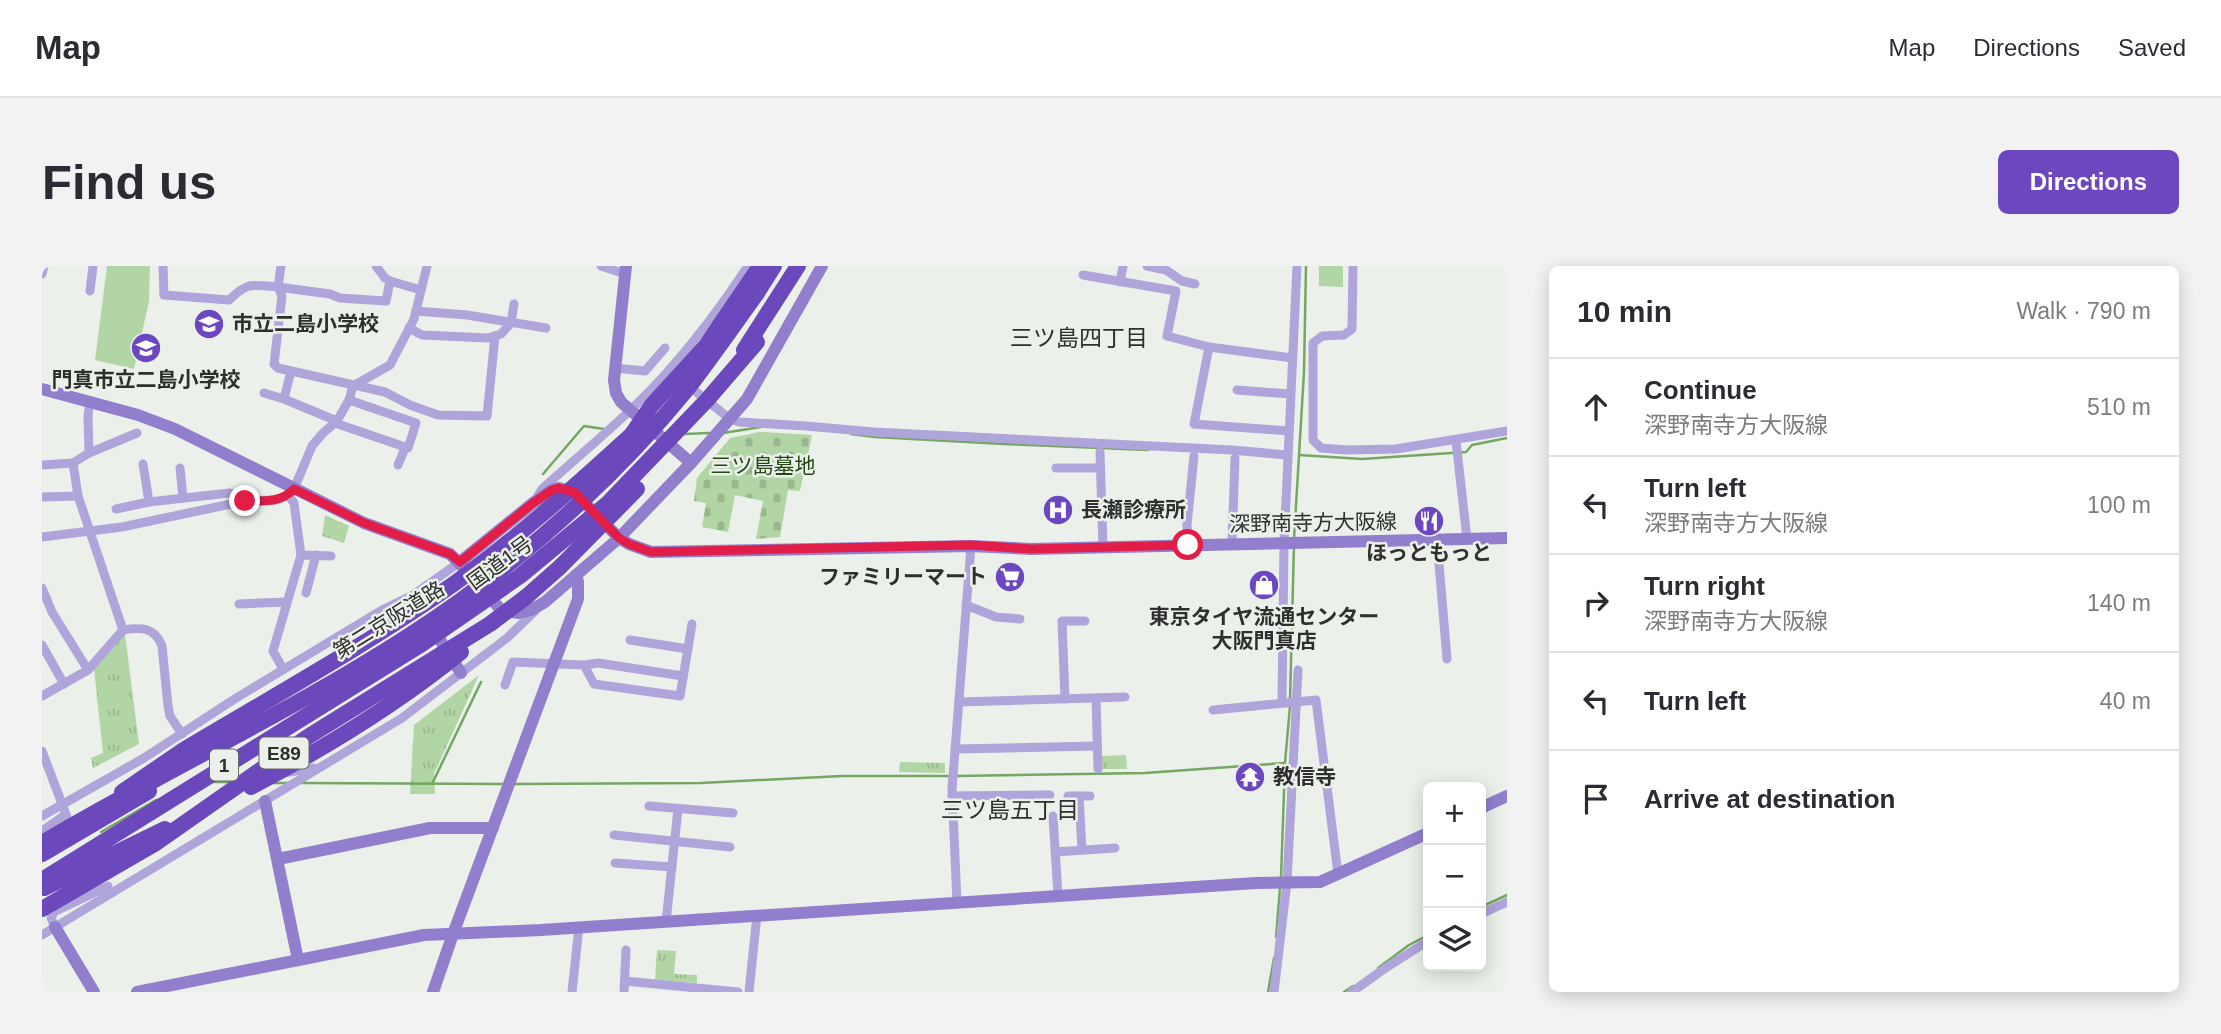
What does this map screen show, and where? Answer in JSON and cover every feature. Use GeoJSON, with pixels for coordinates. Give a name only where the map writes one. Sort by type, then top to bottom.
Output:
{"type":"FeatureCollection","features":[{"type":"Feature","properties":{"kind":"highway","name":"国道1号"},"geometry":{"type":"LineString","coordinates":[[42,880],[350,690],[514,565],[561,524],[605,474],[673,373],[706,346],[760,266]]}},
{"type":"Feature","properties":{"kind":"highway","name":"第二京阪道路"},"geometry":{"type":"LineString","coordinates":[[42,843],[342,676],[459,601],[512,561],[562,519],[657,424],[715,353],[774,266]]}},
{"type":"Feature","properties":{"kind":"highway","name":"E89"},"geometry":{"type":"LineString","coordinates":[[42,909],[156,843],[309,736],[478,631],[526,597],[598,530],[675,444],[734,366],[797,266]]}},
{"type":"Feature","properties":{"kind":"highway","name":"国道1号"},"geometry":{"type":"LineString","coordinates":[[42,854],[344,679],[419,639],[543,559],[607,504],[707,400],[757,342],[807,266]]}},
{"type":"Feature","properties":{"kind":"highway"},"geometry":{"type":"LineString","coordinates":[[64,841],[182,743],[391,626],[501,548],[565,496],[646,422],[713,350],[757,293]]}},
{"type":"Feature","properties":{"kind":"highway"},"geometry":{"type":"LineString","coordinates":[[42,889],[287,768],[364,724],[432,676],[526,597]]}},
{"type":"Feature","properties":{"kind":"street"},"geometry":{"type":"LineString","coordinates":[[42,274],[44,266]]}},
{"type":"Feature","properties":{"kind":"street"},"geometry":{"type":"LineString","coordinates":[[90,291],[93,266]]}},
{"type":"Feature","properties":{"kind":"street"},"geometry":{"type":"LineString","coordinates":[[163,266],[164,295],[229,300],[249,284],[330,294],[340,298],[386,301],[390,281]]}},
{"type":"Feature","properties":{"kind":"street"},"geometry":{"type":"LineString","coordinates":[[281,266],[278,287],[282,296],[274,364],[278,368],[385,392],[438,415],[487,416],[495,336]]}},
{"type":"Feature","properties":{"kind":"street"},"geometry":{"type":"LineString","coordinates":[[376,266],[390,281],[421,290]]}},
{"type":"Feature","properties":{"kind":"street"},"geometry":{"type":"LineString","coordinates":[[42,537],[122,527],[245,501],[275,500],[291,492],[312,446],[336,422],[349,400],[353,386],[390,365],[416,311],[426,266]]}},
{"type":"Feature","properties":{"kind":"street"},"geometry":{"type":"LineString","coordinates":[[601,266],[626,270],[615,368],[616,393],[621,402],[691,463]]}},
{"type":"Feature","properties":{"kind":"street"},"geometry":{"type":"LineString","coordinates":[[748,266],[673,373],[730,419],[887,433],[1287,455]]}},
{"type":"Feature","properties":{"kind":"street"},"geometry":{"type":"LineString","coordinates":[[94,992],[55,927],[51,918],[54,912],[108,887],[323,766],[402,718],[507,638],[619,538],[730,419],[758,383],[822,266]]}},
{"type":"Feature","properties":{"kind":"street"},"geometry":{"type":"LineString","coordinates":[[1120,282],[1123,266]]}},
{"type":"Feature","properties":{"kind":"street"},"geometry":{"type":"LineString","coordinates":[[1147,266],[1166,270],[1182,281],[1195,284]]}},
{"type":"Feature","properties":{"kind":"street"},"geometry":{"type":"LineString","coordinates":[[1282,702],[1291,542],[1287,455],[1297,266]]}},
{"type":"Feature","properties":{"kind":"street"},"geometry":{"type":"LineString","coordinates":[[1353,266],[1352,329],[1344,335],[1322,335],[1313,344],[1313,440],[1321,448],[1396,449],[1457,444],[1507,431]]}},
{"type":"Feature","properties":{"kind":"street"},"geometry":{"type":"LineString","coordinates":[[1083,275],[1176,290],[1167,336],[1209,347],[1292,358]]}},
{"type":"Feature","properties":{"kind":"street"},"geometry":{"type":"LineString","coordinates":[[409,328],[422,335],[488,338],[501,334],[511,323],[514,304]]}},
{"type":"Feature","properties":{"kind":"street"},"geometry":{"type":"LineString","coordinates":[[416,311],[467,315],[546,328]]}},
{"type":"Feature","properties":{"kind":"street"},"geometry":{"type":"LineString","coordinates":[[1209,347],[1194,424],[1289,431]]}},
{"type":"Feature","properties":{"kind":"street"},"geometry":{"type":"LineString","coordinates":[[615,368],[645,371],[665,348]]}},
{"type":"Feature","properties":{"kind":"street"},"geometry":{"type":"LineString","coordinates":[[284,399],[291,371]]}},
{"type":"Feature","properties":{"kind":"street"},"geometry":{"type":"LineString","coordinates":[[42,389],[90,401],[175,429],[291,492],[364,523],[450,554],[502,611],[519,613],[545,602]]}},
{"type":"Feature","properties":{"kind":"street"},"geometry":{"type":"LineString","coordinates":[[1237,390],[1290,394]]}},
{"type":"Feature","properties":{"kind":"street"},"geometry":{"type":"LineString","coordinates":[[264,393],[408,448],[416,423],[349,400]]}},
{"type":"Feature","properties":{"kind":"street"},"geometry":{"type":"LineString","coordinates":[[89,453],[90,401]]}},
{"type":"Feature","properties":{"kind":"street"},"geometry":{"type":"LineString","coordinates":[[533,503],[542,488],[642,420]]}},
{"type":"Feature","properties":{"kind":"street"},"geometry":{"type":"LineString","coordinates":[[42,465],[73,463],[89,453],[137,433]]}},
{"type":"Feature","properties":{"kind":"street"},"geometry":{"type":"LineString","coordinates":[[1457,444],[1467,539]]}},
{"type":"Feature","properties":{"kind":"street"},"geometry":{"type":"LineString","coordinates":[[398,465],[405,447]]}},
{"type":"Feature","properties":{"kind":"street"},"geometry":{"type":"LineString","coordinates":[[1100,452],[1103,547]]}},
{"type":"Feature","properties":{"kind":"street"},"geometry":{"type":"LineString","coordinates":[[1188,545],[1187,525],[1194,456]]}},
{"type":"Feature","properties":{"kind":"street"},"geometry":{"type":"LineString","coordinates":[[1232,544],[1235,458]]}},
{"type":"Feature","properties":{"kind":"street"},"geometry":{"type":"LineString","coordinates":[[73,463],[78,496],[123,630]]}},
{"type":"Feature","properties":{"kind":"street"},"geometry":{"type":"LineString","coordinates":[[143,464],[149,502]]}},
{"type":"Feature","properties":{"kind":"street"},"geometry":{"type":"LineString","coordinates":[[180,468],[183,498]]}},
{"type":"Feature","properties":{"kind":"street"},"geometry":{"type":"LineString","coordinates":[[1056,468],[1100,468]]}},
{"type":"Feature","properties":{"kind":"street","name":"深野南寺方大阪線"},"geometry":{"type":"LineString","coordinates":[[460,562],[533,503],[552,490],[565,488],[574,492],[619,538],[651,552],[971,545],[1031,549],[1507,538]]}},
{"type":"Feature","properties":{"kind":"street"},"geometry":{"type":"LineString","coordinates":[[283,669],[272,651],[301,555],[291,492]]}},
{"type":"Feature","properties":{"kind":"street"},"geometry":{"type":"LineString","coordinates":[[116,509],[149,502],[229,493],[238,495],[245,501]]}},
{"type":"Feature","properties":{"kind":"street"},"geometry":{"type":"LineString","coordinates":[[42,497],[78,496]]}},
{"type":"Feature","properties":{"kind":"street"},"geometry":{"type":"LineString","coordinates":[[1437,540],[1447,659]]}},
{"type":"Feature","properties":{"kind":"street"},"geometry":{"type":"LineString","coordinates":[[957,903],[952,796],[971,545]]}},
{"type":"Feature","properties":{"kind":"street"},"geometry":{"type":"LineString","coordinates":[[301,555],[331,556]]}},
{"type":"Feature","properties":{"kind":"street"},"geometry":{"type":"LineString","coordinates":[[306,593],[316,555]]}},
{"type":"Feature","properties":{"kind":"street"},"geometry":{"type":"LineString","coordinates":[[42,816],[182,743],[283,669],[382,610],[413,595],[460,562]]}},
{"type":"Feature","properties":{"kind":"street"},"geometry":{"type":"LineString","coordinates":[[433,992],[578,599],[576,575]]}},
{"type":"Feature","properties":{"kind":"street"},"geometry":{"type":"LineString","coordinates":[[42,588],[52,612],[88,670]]}},
{"type":"Feature","properties":{"kind":"street"},"geometry":{"type":"LineString","coordinates":[[413,595],[461,673]]}},
{"type":"Feature","properties":{"kind":"street"},"geometry":{"type":"LineString","coordinates":[[239,604],[286,603]]}},
{"type":"Feature","properties":{"kind":"street"},"geometry":{"type":"LineString","coordinates":[[966,605],[996,617],[1020,618]]}},
{"type":"Feature","properties":{"kind":"street"},"geometry":{"type":"LineString","coordinates":[[1065,699],[1062,621],[1085,621]]}},
{"type":"Feature","properties":{"kind":"street"},"geometry":{"type":"LineString","coordinates":[[584,664],[594,684],[680,696],[692,624]]}},
{"type":"Feature","properties":{"kind":"street"},"geometry":{"type":"LineString","coordinates":[[42,696],[88,670],[123,630],[146,628],[158,636],[162,646],[170,716],[182,743]]}},
{"type":"Feature","properties":{"kind":"street"},"geometry":{"type":"LineString","coordinates":[[630,640],[688,649]]}},
{"type":"Feature","properties":{"kind":"street"},"geometry":{"type":"LineString","coordinates":[[42,645],[64,684]]}},
{"type":"Feature","properties":{"kind":"street"},"geometry":{"type":"LineString","coordinates":[[505,685],[513,662],[554,665],[598,663],[683,676]]}},
{"type":"Feature","properties":{"kind":"street"},"geometry":{"type":"LineString","coordinates":[[1274,992],[1287,881],[1298,670]]}},
{"type":"Feature","properties":{"kind":"street"},"geometry":{"type":"LineString","coordinates":[[959,702],[1125,697]]}},
{"type":"Feature","properties":{"kind":"street"},"geometry":{"type":"LineString","coordinates":[[1096,698],[1098,769]]}},
{"type":"Feature","properties":{"kind":"street"},"geometry":{"type":"LineString","coordinates":[[1213,710],[1316,699],[1338,874]]}},
{"type":"Feature","properties":{"kind":"street"},"geometry":{"type":"LineString","coordinates":[[955,749],[1097,746]]}},
{"type":"Feature","properties":{"kind":"street"},"geometry":{"type":"LineString","coordinates":[[42,751],[66,816],[42,831]]}},
{"type":"Feature","properties":{"kind":"street"},"geometry":{"type":"LineString","coordinates":[[232,761],[255,761],[272,772],[281,773],[323,766]]}},
{"type":"Feature","properties":{"kind":"street"},"geometry":{"type":"LineString","coordinates":[[952,796],[1050,795]]}},
{"type":"Feature","properties":{"kind":"street"},"geometry":{"type":"LineString","coordinates":[[1068,796],[1090,796]]}},
{"type":"Feature","properties":{"kind":"street"},"geometry":{"type":"LineString","coordinates":[[1079,796],[1082,850]]}},
{"type":"Feature","properties":{"kind":"street"},"geometry":{"type":"LineString","coordinates":[[1486,806],[1507,796]]}},
{"type":"Feature","properties":{"kind":"street"},"geometry":{"type":"LineString","coordinates":[[265,801],[298,960]]}},
{"type":"Feature","properties":{"kind":"street"},"geometry":{"type":"LineString","coordinates":[[649,806],[733,813]]}},
{"type":"Feature","properties":{"kind":"street"},"geometry":{"type":"LineString","coordinates":[[666,922],[678,809]]}},
{"type":"Feature","properties":{"kind":"street"},"geometry":{"type":"LineString","coordinates":[[1053,816],[1058,896]]}},
{"type":"Feature","properties":{"kind":"street"},"geometry":{"type":"LineString","coordinates":[[278,859],[430,828],[493,828]]}},
{"type":"Feature","properties":{"kind":"street"},"geometry":{"type":"LineString","coordinates":[[614,835],[730,847]]}},
{"type":"Feature","properties":{"kind":"street"},"geometry":{"type":"LineString","coordinates":[[137,992],[424,935],[1320,881],[1423,835]]}},
{"type":"Feature","properties":{"kind":"street"},"geometry":{"type":"LineString","coordinates":[[1055,852],[1115,848]]}},
{"type":"Feature","properties":{"kind":"street"},"geometry":{"type":"LineString","coordinates":[[615,863],[673,867]]}},
{"type":"Feature","properties":{"kind":"street"},"geometry":{"type":"LineString","coordinates":[[42,935],[108,887]]}},
{"type":"Feature","properties":{"kind":"street"},"geometry":{"type":"LineString","coordinates":[[1486,912],[1507,901]]}},
{"type":"Feature","properties":{"kind":"street"},"geometry":{"type":"LineString","coordinates":[[749,992],[757,915]]}},
{"type":"Feature","properties":{"kind":"street"},"geometry":{"type":"LineString","coordinates":[[572,992],[579,927]]}},
{"type":"Feature","properties":{"kind":"street"},"geometry":{"type":"LineString","coordinates":[[1352,992],[1423,945]]}},
{"type":"Feature","properties":{"kind":"street"},"geometry":{"type":"LineString","coordinates":[[624,992],[626,950]]}},
{"type":"Feature","properties":{"kind":"street"},"geometry":{"type":"LineString","coordinates":[[625,981],[655,988],[738,992]]}},
{"type":"Feature","properties":{"kind":"green space"},"geometry":{"type":"Polygon","coordinates":[[[107,266],[150,266],[149,301],[134,369],[95,360],[107,266]]]}},
{"type":"Feature","properties":{"kind":"green space"},"geometry":{"type":"Polygon","coordinates":[[[1319,266],[1343,266],[1343,287],[1319,286],[1319,266]]]}},
{"type":"Feature","properties":{"kind":"green space","name":"三ツ島墓地"},"geometry":{"type":"Polygon","coordinates":[[[760,432],[812,435],[800,491],[788,490],[780,537],[756,539],[763,501],[735,495],[728,532],[702,527],[706,503],[694,501],[697,478],[730,438],[760,432]]]}},
{"type":"Feature","properties":{"kind":"green space"},"geometry":{"type":"Polygon","coordinates":[[[325,515],[349,526],[344,543],[322,536],[325,515]]]}},
{"type":"Feature","properties":{"kind":"green space"},"geometry":{"type":"Polygon","coordinates":[[[125,634],[139,744],[93,768],[91,758],[103,753],[94,669],[125,634]]]}},
{"type":"Feature","properties":{"kind":"green space"},"geometry":{"type":"Polygon","coordinates":[[[479,675],[434,774],[435,794],[410,794],[414,725],[479,675]]]}},
{"type":"Feature","properties":{"kind":"green space"},"geometry":{"type":"Polygon","coordinates":[[[1126,755],[1127,769],[1101,769],[1101,756],[1126,755]]]}},
{"type":"Feature","properties":{"kind":"green space"},"geometry":{"type":"Polygon","coordinates":[[[900,762],[945,763],[945,773],[899,772],[900,762]]]}},
{"type":"Feature","properties":{"kind":"green space"},"geometry":{"type":"Polygon","coordinates":[[[657,950],[676,951],[674,974],[697,975],[697,983],[655,980],[657,950]]]}},
{"type":"Feature","properties":{"kind":"waterway"},"geometry":{"type":"LineString","coordinates":[[1294,539],[1304,372],[1306,266]]}},
{"type":"Feature","properties":{"kind":"waterway"},"geometry":{"type":"LineString","coordinates":[[543,474],[584,426],[604,429]]}},
{"type":"Feature","properties":{"kind":"waterway"},"geometry":{"type":"LineString","coordinates":[[723,433],[761,427]]}},
{"type":"Feature","properties":{"kind":"waterway"},"geometry":{"type":"LineString","coordinates":[[684,434],[709,433]]}},
{"type":"Feature","properties":{"kind":"waterway"},"geometry":{"type":"LineString","coordinates":[[851,434],[1148,450]]}},
{"type":"Feature","properties":{"kind":"waterway"},"geometry":{"type":"LineString","coordinates":[[1299,455],[1362,459],[1466,452],[1472,445],[1507,438]]}},
{"type":"Feature","properties":{"kind":"waterway"},"geometry":{"type":"LineString","coordinates":[[1290,700],[1294,545]]}},
{"type":"Feature","properties":{"kind":"waterway"},"geometry":{"type":"LineString","coordinates":[[432,784],[481,682]]}},
{"type":"Feature","properties":{"kind":"waterway"},"geometry":{"type":"LineString","coordinates":[[1281,878],[1290,706]]}},
{"type":"Feature","properties":{"kind":"waterway"},"geometry":{"type":"LineString","coordinates":[[956,776],[1145,773],[1285,763]]}},
{"type":"Feature","properties":{"kind":"waterway"},"geometry":{"type":"LineString","coordinates":[[515,784],[701,783],[842,776],[949,776]]}},
{"type":"Feature","properties":{"kind":"waterway"},"geometry":{"type":"LineString","coordinates":[[214,782],[232,782]]}},
{"type":"Feature","properties":{"kind":"waterway"},"geometry":{"type":"LineString","coordinates":[[273,783],[288,783]]}},
{"type":"Feature","properties":{"kind":"waterway"},"geometry":{"type":"LineString","coordinates":[[301,783],[505,784]]}},
{"type":"Feature","properties":{"kind":"waterway"},"geometry":{"type":"LineString","coordinates":[[101,832],[156,800]]}},
{"type":"Feature","properties":{"kind":"waterway"},"geometry":{"type":"LineString","coordinates":[[1276,937],[1280,888]]}},
{"type":"Feature","properties":{"kind":"waterway"},"geometry":{"type":"LineString","coordinates":[[1486,905],[1507,895]]}},
{"type":"Feature","properties":{"kind":"waterway"},"geometry":{"type":"LineString","coordinates":[[1378,968],[1423,938]]}},
{"type":"Feature","properties":{"kind":"waterway"},"geometry":{"type":"LineString","coordinates":[[1268,992],[1274,958]]}},
{"type":"Feature","properties":{"kind":"waterway"},"geometry":{"type":"LineString","coordinates":[[1344,992],[1353,986]]}},
{"type":"Feature","properties":{"kind":"place","name":"市立二島小学校"},"geometry":{"type":"Point","coordinates":[209,324]}},
{"type":"Feature","properties":{"kind":"place","name":"門真市立二島小学校"},"geometry":{"type":"Point","coordinates":[146,348]}},
{"type":"Feature","properties":{"kind":"place","name":"長瀬診療所"},"geometry":{"type":"Point","coordinates":[1058,510]}},
{"type":"Feature","properties":{"kind":"place","name":"ほっともっと"},"geometry":{"type":"Point","coordinates":[1429,521]}},
{"type":"Feature","properties":{"kind":"place","name":"ファミリーマート"},"geometry":{"type":"Point","coordinates":[1010,577]}},
{"type":"Feature","properties":{"kind":"place","name":"東京タイヤ流通センター 大阪門真店"},"geometry":{"type":"Point","coordinates":[1264,585]}},
{"type":"Feature","properties":{"kind":"place","name":"教信寺"},"geometry":{"type":"Point","coordinates":[1250,777]}},
{"type":"Feature","properties":{"kind":"district","name":"三ツ島四丁目"},"geometry":{"type":"Point","coordinates":[1079,338]}},
{"type":"Feature","properties":{"kind":"district","name":"三ツ島五丁目"},"geometry":{"type":"Point","coordinates":[1010,810]}},
{"type":"Feature","properties":{"kind":"route"},"geometry":{"type":"LineString","coordinates":[[245,501],[275,500],[288,495],[294,489],[364,523],[450,554],[460,562],[533,503],[559,488],[574,492],[619,538],[651,552],[971,545],[1031,549],[1188,545]]}}]}
